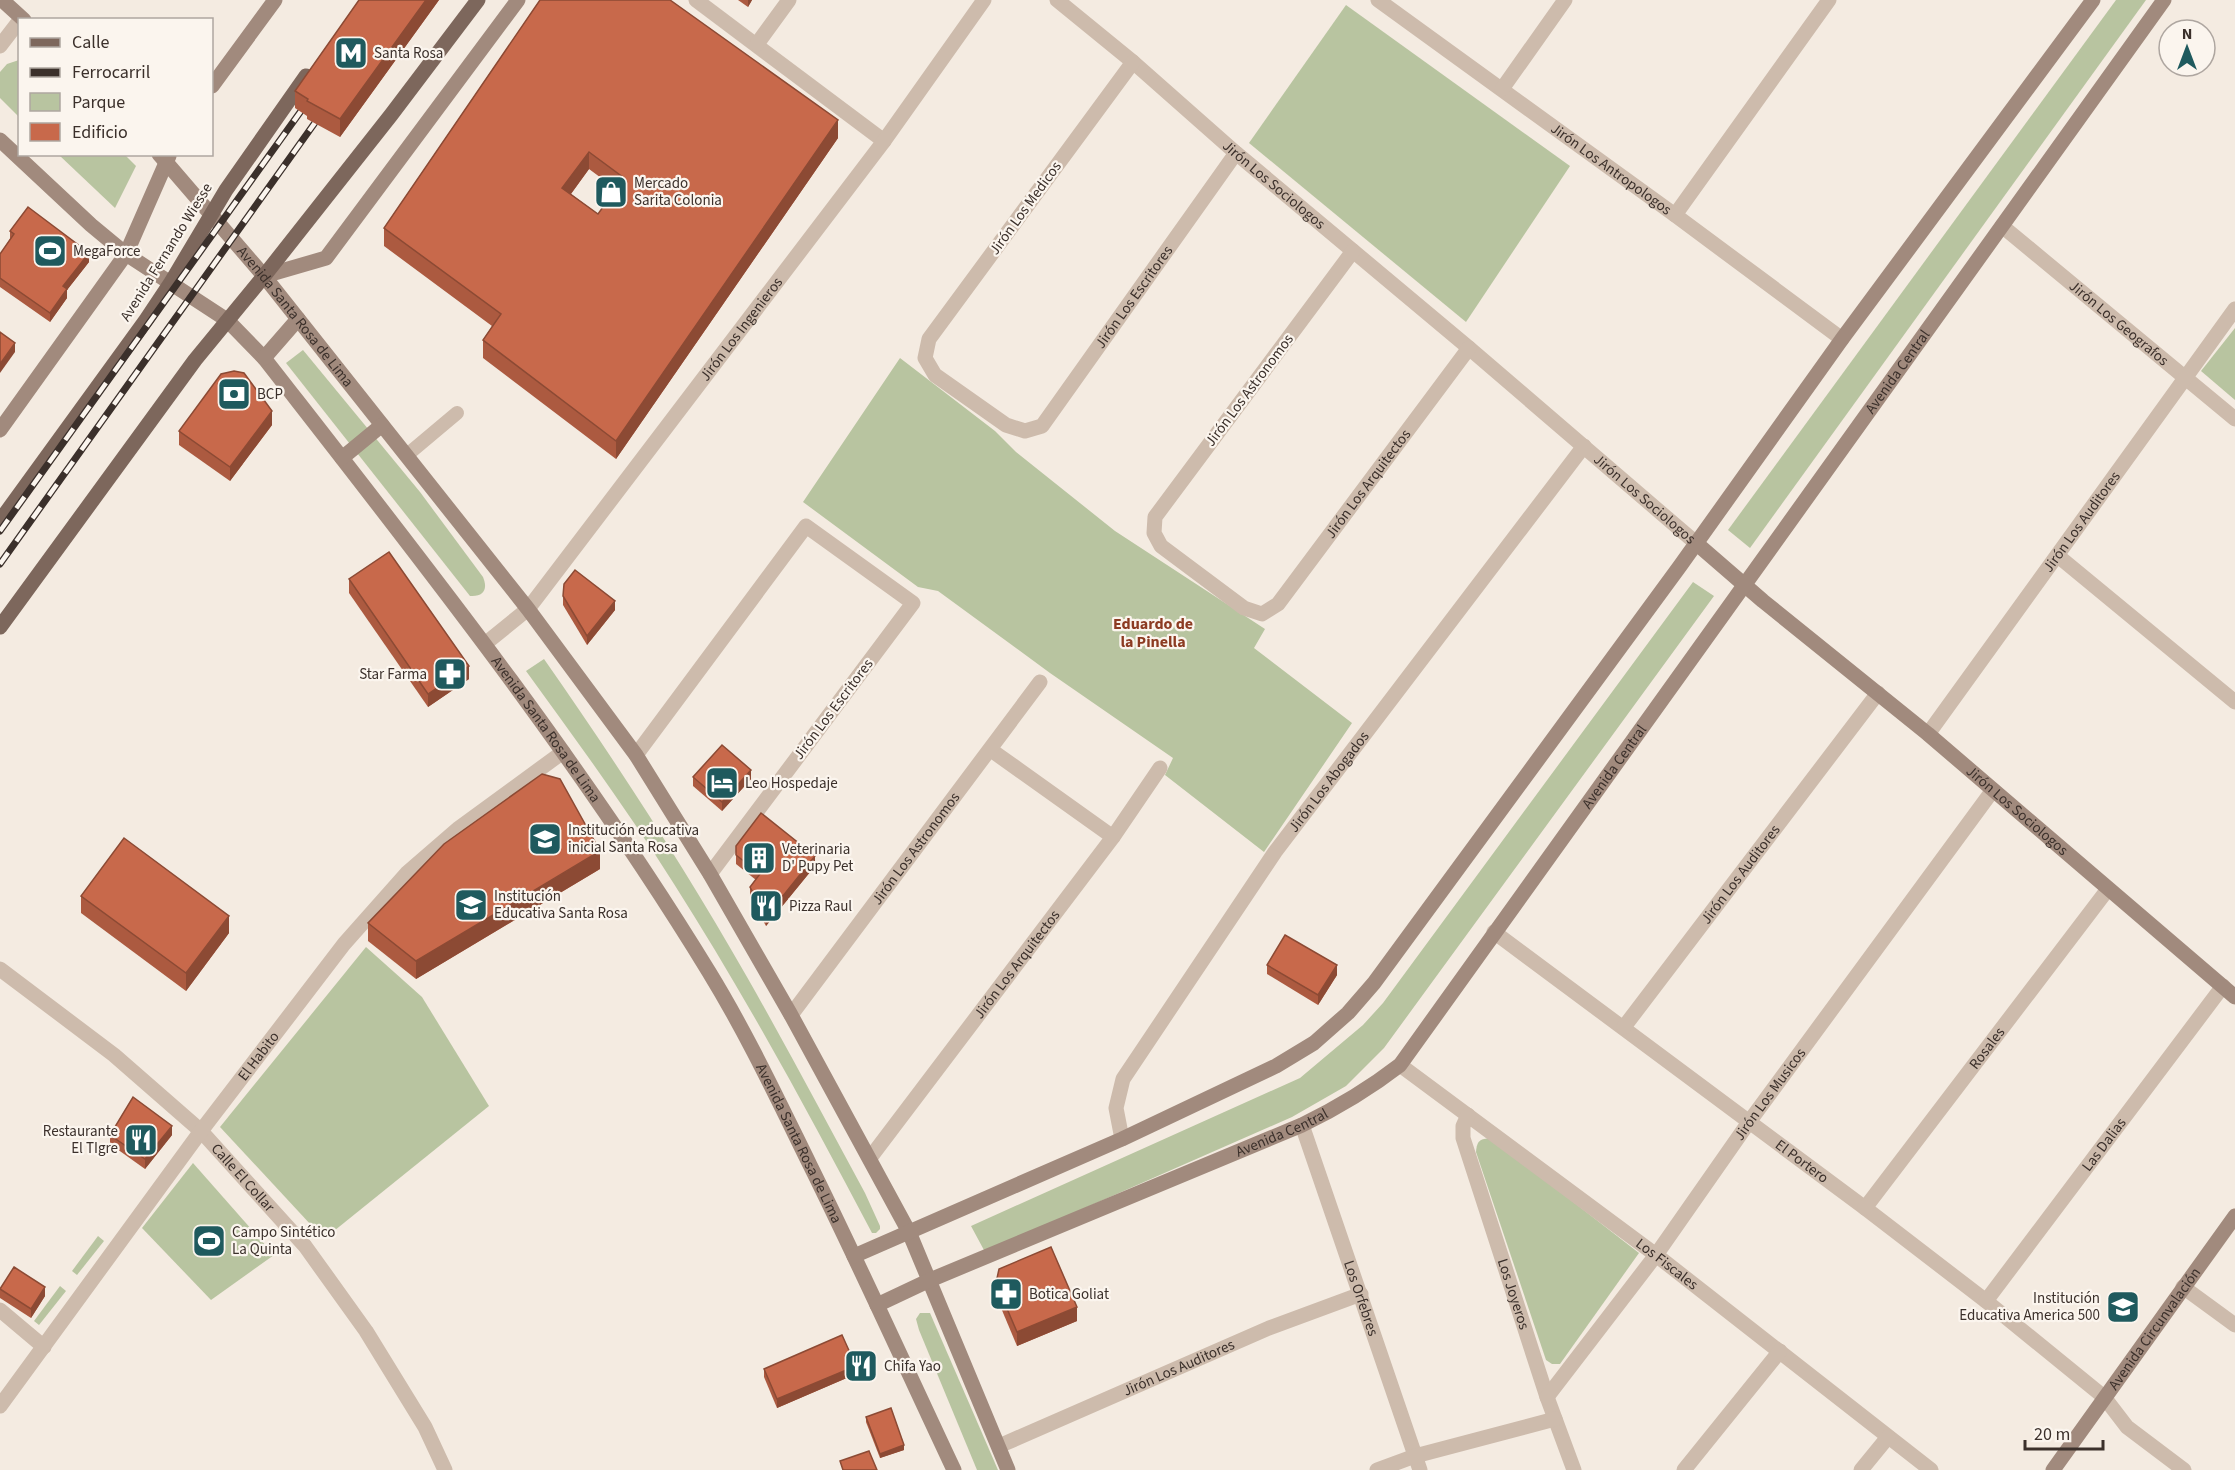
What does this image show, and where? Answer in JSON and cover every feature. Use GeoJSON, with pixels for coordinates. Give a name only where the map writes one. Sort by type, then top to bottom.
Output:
{"type":"FeatureCollection","features":[{"type":"Feature","properties":{"kind":"main road"},"geometry":{"type":"LineString","coordinates":[[2,0],[20,18]]}},
{"type":"Feature","properties":{"kind":"main road"},"geometry":{"type":"LineString","coordinates":[[213,85],[274,0]]}},
{"type":"Feature","properties":{"kind":"main road"},"geometry":{"type":"LineString","coordinates":[[0,627],[188,368],[391,115],[478,0]]}},
{"type":"Feature","properties":{"kind":"main road"},"geometry":{"type":"LineString","coordinates":[[264,276],[326,258],[518,0]]}},
{"type":"Feature","properties":{"kind":"main road"},"geometry":{"type":"LineString","coordinates":[[854,1256],[1122,1139],[1276,1066],[1314,1043],[1348,1013],[1381,974],[1842,339],[2093,0]]}},
{"type":"Feature","properties":{"kind":"main road","name":"Avenida Central"},"geometry":{"type":"LineString","coordinates":[[877,1305],[930,1280],[1302,1125],[1344,1104],[1376,1084],[1400,1065],[2164,0]]}},
{"type":"Feature","properties":{"kind":"main road","name":"Avenida Fernando Wiesse"},"geometry":{"type":"LineString","coordinates":[[0,521],[170,284],[210,215],[316,62]]}},
{"type":"Feature","properties":{"kind":"main road","name":"Avenida Santa Rosa de Lima"},"geometry":{"type":"LineString","coordinates":[[0,140],[91,225],[126,254],[227,320],[264,358],[486,644],[648,874],[711,975],[763,1068],[954,1470]]}},
{"type":"Feature","properties":{"kind":"main road"},"geometry":{"type":"LineString","coordinates":[[0,430],[126,254],[165,157]]}},
{"type":"Feature","properties":{"kind":"main road","name":"Avenida Santa Rosa de Lima"},"geometry":{"type":"LineString","coordinates":[[165,157],[210,215],[264,276],[528,609],[636,755],[710,874],[791,1015],[909,1232],[1008,1470]]}},
{"type":"Feature","properties":{"kind":"main road"},"geometry":{"type":"LineString","coordinates":[[264,358],[298,319]]}},
{"type":"Feature","properties":{"kind":"main road"},"geometry":{"type":"LineString","coordinates":[[342,458],[382,425]]}},
{"type":"Feature","properties":{"kind":"main road","name":"Jirón Los Sociologos"},"geometry":{"type":"LineString","coordinates":[[1696,543],[1928,734],[2229,992]]}},
{"type":"Feature","properties":{"kind":"main road","name":"Avenida Circunvalación"},"geometry":{"type":"LineString","coordinates":[[2053,1470],[2235,1216]]}},
{"type":"Feature","properties":{"kind":"street"},"geometry":{"type":"LineString","coordinates":[[696,0],[884,141]]}},
{"type":"Feature","properties":{"kind":"street"},"geometry":{"type":"LineString","coordinates":[[757,44],[789,0]]}},
{"type":"Feature","properties":{"kind":"street","name":"Jirón Los Ingenieros"},"geometry":{"type":"LineString","coordinates":[[486,644],[528,609],[884,141],[984,0]]}},
{"type":"Feature","properties":{"kind":"street","name":"Jirón Los Sociologos"},"geometry":{"type":"LineString","coordinates":[[1057,0],[1133,62],[1236,153],[1469,348],[1696,543]]}},
{"type":"Feature","properties":{"kind":"street","name":"Jirón Los Antropologos"},"geometry":{"type":"LineString","coordinates":[[1378,0],[1842,339]]}},
{"type":"Feature","properties":{"kind":"street"},"geometry":{"type":"LineString","coordinates":[[1502,89],[1564,0]]}},
{"type":"Feature","properties":{"kind":"street"},"geometry":{"type":"LineString","coordinates":[[1675,215],[1829,0]]}},
{"type":"Feature","properties":{"kind":"street"},"geometry":{"type":"LineString","coordinates":[[0,46],[18,23]]}},
{"type":"Feature","properties":{"kind":"street","name":"Jirón Los Medicos"},"geometry":{"type":"LineString","coordinates":[[1024,431],[1006,425],[935,375],[925,358],[929,339],[1133,62]]}},
{"type":"Feature","properties":{"kind":"street","name":"Jirón Los Escritores"},"geometry":{"type":"LineString","coordinates":[[1024,431],[1042,426],[1236,153]]}},
{"type":"Feature","properties":{"kind":"street","name":"Jirón Los Geografos"},"geometry":{"type":"LineString","coordinates":[[2002,226],[2235,420]]}},
{"type":"Feature","properties":{"kind":"street","name":"Jirón Los Astronomos"},"geometry":{"type":"LineString","coordinates":[[1262,614],[1244,608],[1161,546],[1154,533],[1155,517],[1353,251]]}},
{"type":"Feature","properties":{"kind":"street","name":"Jirón Los Auditores"},"geometry":{"type":"LineString","coordinates":[[1928,734],[2235,309]]}},
{"type":"Feature","properties":{"kind":"street","name":"Jirón Los Arquitectos"},"geometry":{"type":"LineString","coordinates":[[1262,614],[1278,604],[1469,348]]}},
{"type":"Feature","properties":{"kind":"street","name":"Jirón Los Abogados"},"geometry":{"type":"LineString","coordinates":[[1122,1139],[1116,1108],[1123,1079],[1275,852],[1584,446]]}},
{"type":"Feature","properties":{"kind":"street","name":"Jirón Los Escritores"},"geometry":{"type":"LineString","coordinates":[[636,755],[806,526],[914,603],[710,874]]}},
{"type":"Feature","properties":{"kind":"street"},"geometry":{"type":"LineString","coordinates":[[2058,556],[2235,702]]}},
{"type":"Feature","properties":{"kind":"street","name":"Jirón Los Astronomos"},"geometry":{"type":"LineString","coordinates":[[791,1015],[1040,682]]}},
{"type":"Feature","properties":{"kind":"street","name":"Jirón Los Auditores"},"geometry":{"type":"LineString","coordinates":[[1624,1027],[1878,693]]}},
{"type":"Feature","properties":{"kind":"street"},"geometry":{"type":"LineString","coordinates":[[991,750],[1113,837]]}},
{"type":"Feature","properties":{"kind":"street","name":"El Habito"},"geometry":{"type":"LineString","coordinates":[[0,1406],[201,1131],[344,944],[406,873],[459,828],[563,752]]}},
{"type":"Feature","properties":{"kind":"street","name":"Jirón Los Arquitectos"},"geometry":{"type":"LineString","coordinates":[[870,1158],[1113,837],[1160,768]]}},
{"type":"Feature","properties":{"kind":"street","name":"Jirón Los Musicos"},"geometry":{"type":"LineString","coordinates":[[1547,1397],[1656,1255],[1749,1122],[1994,790]]}},
{"type":"Feature","properties":{"kind":"street","name":"Rosales"},"geometry":{"type":"LineString","coordinates":[[1865,1208],[2108,889]]}},
{"type":"Feature","properties":{"kind":"street","name":"El Portero"},"geometry":{"type":"LineString","coordinates":[[1494,932],[1624,1027],[1986,1301],[2104,1397],[2127,1426],[2184,1470]]}},
{"type":"Feature","properties":{"kind":"street","name":"Calle El Collar"},"geometry":{"type":"LineString","coordinates":[[0,969],[114,1055],[201,1131],[305,1246],[359,1321],[425,1427],[445,1470]]}},
{"type":"Feature","properties":{"kind":"street","name":"Las Dalias"},"geometry":{"type":"LineString","coordinates":[[1986,1301],[2229,992]]}},
{"type":"Feature","properties":{"kind":"street","name":"Los Fiscales"},"geometry":{"type":"LineString","coordinates":[[1400,1065],[1656,1255],[1931,1470]]}},
{"type":"Feature","properties":{"kind":"street","name":"Los Joyeros"},"geometry":{"type":"LineString","coordinates":[[1468,1115],[1463,1126],[1463,1138],[1547,1397],[1574,1470]]}},
{"type":"Feature","properties":{"kind":"street","name":"Los Orfebres"},"geometry":{"type":"LineString","coordinates":[[1302,1125],[1418,1463]]}},
{"type":"Feature","properties":{"kind":"street"},"geometry":{"type":"LineString","coordinates":[[2183,1287],[2235,1325]]}},
{"type":"Feature","properties":{"kind":"street","name":"Jirón Los Auditores"},"geometry":{"type":"LineString","coordinates":[[999,1446],[1269,1328],[1361,1294]]}},
{"type":"Feature","properties":{"kind":"street"},"geometry":{"type":"LineString","coordinates":[[0,1310],[44,1347]]}},
{"type":"Feature","properties":{"kind":"street"},"geometry":{"type":"LineString","coordinates":[[1684,1470],[1780,1352]]}},
{"type":"Feature","properties":{"kind":"street"},"geometry":{"type":"LineString","coordinates":[[1377,1470],[1418,1463],[1555,1419]]}},
{"type":"Feature","properties":{"kind":"street"},"geometry":{"type":"LineString","coordinates":[[1861,1470],[1888,1437]]}},
{"type":"Feature","properties":{"kind":"lane"},"geometry":{"type":"LineString","coordinates":[[406,456],[457,413]]}},
{"type":"Feature","properties":{"kind":"green space"},"geometry":{"type":"Polygon","coordinates":[[[2116,0],[2146,0],[1750,548],[1728,530],[2116,0]]]}},
{"type":"Feature","properties":{"kind":"green space"},"geometry":{"type":"Polygon","coordinates":[[[1346,5],[1570,166],[1466,322],[1249,143],[1346,5]]]}},
{"type":"Feature","properties":{"kind":"green space"},"geometry":{"type":"Polygon","coordinates":[[[18,61],[18,116],[0,98],[0,72],[7,64],[18,61]]]}},
{"type":"Feature","properties":{"kind":"green space"},"geometry":{"type":"Polygon","coordinates":[[[60,156],[126,156],[136,166],[115,208],[60,156]]]}},
{"type":"Feature","properties":{"kind":"green space"},"geometry":{"type":"Polygon","coordinates":[[[2235,328],[2235,400],[2201,371],[2235,328]]]}},
{"type":"Feature","properties":{"kind":"green space"},"geometry":{"type":"Polygon","coordinates":[[[303,350],[420,492],[483,577],[485,589],[482,594],[470,596],[286,363],[303,350]]]}},
{"type":"Feature","properties":{"kind":"green space"},"geometry":{"type":"Polygon","coordinates":[[[900,358],[995,431],[1016,452],[1115,531],[1265,629],[1254,648],[1352,723],[1264,852],[1165,775],[1173,758],[1050,673],[938,591],[918,587],[803,502],[900,358]]]}},
{"type":"Feature","properties":{"kind":"green space"},"geometry":{"type":"Polygon","coordinates":[[[1693,582],[1714,596],[1384,1048],[1346,1086],[1292,1117],[985,1252],[971,1226],[1300,1078],[1363,1025],[1383,1003],[1693,582]]]}},
{"type":"Feature","properties":{"kind":"green space"},"geometry":{"type":"Polygon","coordinates":[[[544,659],[649,816],[747,977],[865,1193],[880,1226],[876,1233],[872,1233],[777,1057],[701,927],[657,857],[526,671],[544,659]]]}},
{"type":"Feature","properties":{"kind":"green space"},"geometry":{"type":"Polygon","coordinates":[[[366,947],[422,997],[489,1106],[324,1239],[220,1127],[366,947]]]}},
{"type":"Feature","properties":{"kind":"green space"},"geometry":{"type":"Polygon","coordinates":[[[1491,1138],[1639,1253],[1560,1364],[1552,1364],[1546,1360],[1476,1152],[1480,1141],[1491,1138]]]}},
{"type":"Feature","properties":{"kind":"green space","name":"Campo Sintético La Quinta"},"geometry":{"type":"Polygon","coordinates":[[[193,1163],[274,1255],[211,1300],[142,1228],[193,1163]]]}},
{"type":"Feature","properties":{"kind":"green space"},"geometry":{"type":"Polygon","coordinates":[[[98,1236],[104,1241],[77,1275],[72,1271],[98,1236]]]}},
{"type":"Feature","properties":{"kind":"green space"},"geometry":{"type":"Polygon","coordinates":[[[60,1286],[66,1291],[39,1325],[34,1321],[60,1286]]]}},
{"type":"Feature","properties":{"kind":"green space"},"geometry":{"type":"Polygon","coordinates":[[[920,1313],[930,1313],[998,1470],[977,1470],[919,1330],[916,1319],[920,1313]]]}},
{"type":"Feature","properties":{"kind":"building"},"geometry":{"type":"Polygon","coordinates":[[[359,0],[426,0],[340,119],[307,101],[308,99],[295,91],[359,0]]]}},
{"type":"Feature","properties":{"kind":"building","name":"Mercado Sarita Colonia"},"geometry":{"type":"Polygon","coordinates":[[[540,0],[670,0],[838,120],[616,441],[483,340],[501,314],[384,228],[540,0]],[[589,152],[562,188],[598,214],[624,178],[589,152]]]}},
{"type":"Feature","properties":{"kind":"building"},"geometry":{"type":"Polygon","coordinates":[[[28,207],[89,253],[63,286],[67,289],[50,313],[0,278],[0,254],[14,234],[10,231],[28,207]]]}},
{"type":"Feature","properties":{"kind":"building"},"geometry":{"type":"Polygon","coordinates":[[[0,332],[15,343],[0,364],[0,332]]]}},
{"type":"Feature","properties":{"kind":"building"},"geometry":{"type":"Polygon","coordinates":[[[234,371],[244,373],[272,411],[230,467],[179,431],[221,374],[234,371]]]}},
{"type":"Feature","properties":{"kind":"building"},"geometry":{"type":"Polygon","coordinates":[[[389,552],[469,666],[428,694],[349,579],[389,552]]]}},
{"type":"Feature","properties":{"kind":"building"},"geometry":{"type":"Polygon","coordinates":[[[575,570],[615,601],[587,636],[563,596],[564,584],[575,570]]]}},
{"type":"Feature","properties":{"kind":"building","name":"Leo Hospedaje"},"geometry":{"type":"Polygon","coordinates":[[[722,745],[751,770],[722,802],[693,777],[722,745]]]}},
{"type":"Feature","properties":{"kind":"building","name":"Institución Educativa Santa Rosa"},"geometry":{"type":"Polygon","coordinates":[[[542,774],[560,779],[600,851],[416,961],[368,923],[444,844],[542,774]]]}},
{"type":"Feature","properties":{"kind":"building"},"geometry":{"type":"Polygon","coordinates":[[[761,813],[815,856],[766,917],[750,887],[760,874],[736,855],[736,846],[761,813]]]}},
{"type":"Feature","properties":{"kind":"building"},"geometry":{"type":"Polygon","coordinates":[[[124,838],[229,916],[186,973],[81,896],[124,838]]]}},
{"type":"Feature","properties":{"kind":"building"},"geometry":{"type":"Polygon","coordinates":[[[1285,935],[1337,965],[1318,995],[1267,965],[1285,935]]]}},
{"type":"Feature","properties":{"kind":"building","name":"Restaurante El TIgre"},"geometry":{"type":"Polygon","coordinates":[[[133,1097],[172,1126],[145,1159],[110,1135],[133,1097]]]}},
{"type":"Feature","properties":{"kind":"building"},"geometry":{"type":"Polygon","coordinates":[[[1051,1247],[1077,1307],[1017,1332],[996,1283],[999,1269],[1051,1247]]]}},
{"type":"Feature","properties":{"kind":"building"},"geometry":{"type":"Polygon","coordinates":[[[14,1267],[45,1287],[31,1309],[0,1289],[14,1267]]]}},
{"type":"Feature","properties":{"kind":"building"},"geometry":{"type":"Polygon","coordinates":[[[842,1335],[856,1366],[777,1399],[764,1369],[842,1335]]]}},
{"type":"Feature","properties":{"kind":"building"},"geometry":{"type":"Polygon","coordinates":[[[891,1408],[904,1445],[880,1454],[866,1417],[891,1408]]]}},
{"type":"Feature","properties":{"kind":"building"},"geometry":{"type":"Polygon","coordinates":[[[869,1451],[877,1470],[843,1470],[840,1461],[869,1451]]]}},
{"type":"Feature","properties":{"kind":"railway"},"geometry":{"type":"LineString","coordinates":[[0,531],[311,97]]}},
{"type":"Feature","properties":{"kind":"railway"},"geometry":{"type":"LineString","coordinates":[[0,564],[324,110]]}},
{"type":"Feature","properties":{"kind":"place","name":"Santa Rosa"},"geometry":{"type":"Point","coordinates":[351,53]}},
{"type":"Feature","properties":{"kind":"place","name":"Mercado Sarita Colonia"},"geometry":{"type":"Point","coordinates":[611,192]}},
{"type":"Feature","properties":{"kind":"place","name":"MegaForce"},"geometry":{"type":"Point","coordinates":[50,251]}},
{"type":"Feature","properties":{"kind":"place","name":"BCP"},"geometry":{"type":"Point","coordinates":[234,394]}},
{"type":"Feature","properties":{"kind":"place","name":"Star Farma"},"geometry":{"type":"Point","coordinates":[450,674]}},
{"type":"Feature","properties":{"kind":"place","name":"Leo Hospedaje"},"geometry":{"type":"Point","coordinates":[722,783]}},
{"type":"Feature","properties":{"kind":"place","name":"Institución educativa inicial Santa Rosa"},"geometry":{"type":"Point","coordinates":[545,839]}},
{"type":"Feature","properties":{"kind":"place","name":"Veterinaria D' Pupy Pet"},"geometry":{"type":"Point","coordinates":[759,858]}},
{"type":"Feature","properties":{"kind":"place","name":"Institución Educativa Santa Rosa"},"geometry":{"type":"Point","coordinates":[471,905]}},
{"type":"Feature","properties":{"kind":"place","name":"Pizza Raul"},"geometry":{"type":"Point","coordinates":[766,906]}},
{"type":"Feature","properties":{"kind":"place","name":"Restaurante El TIgre"},"geometry":{"type":"Point","coordinates":[141,1140]}},
{"type":"Feature","properties":{"kind":"place","name":"Campo Sintético La Quinta"},"geometry":{"type":"Point","coordinates":[209,1241]}},
{"type":"Feature","properties":{"kind":"place","name":"Botica Goliat"},"geometry":{"type":"Point","coordinates":[1006,1294]}},
{"type":"Feature","properties":{"kind":"place","name":"Institución Educativa America 500"},"geometry":{"type":"Point","coordinates":[2123,1307]}},
{"type":"Feature","properties":{"kind":"place","name":"Chifa Yao"},"geometry":{"type":"Point","coordinates":[861,1366]}},
{"type":"Feature","properties":{"kind":"district","name":"Eduardo de la Pinella"},"geometry":{"type":"Point","coordinates":[1153,632]}}]}
